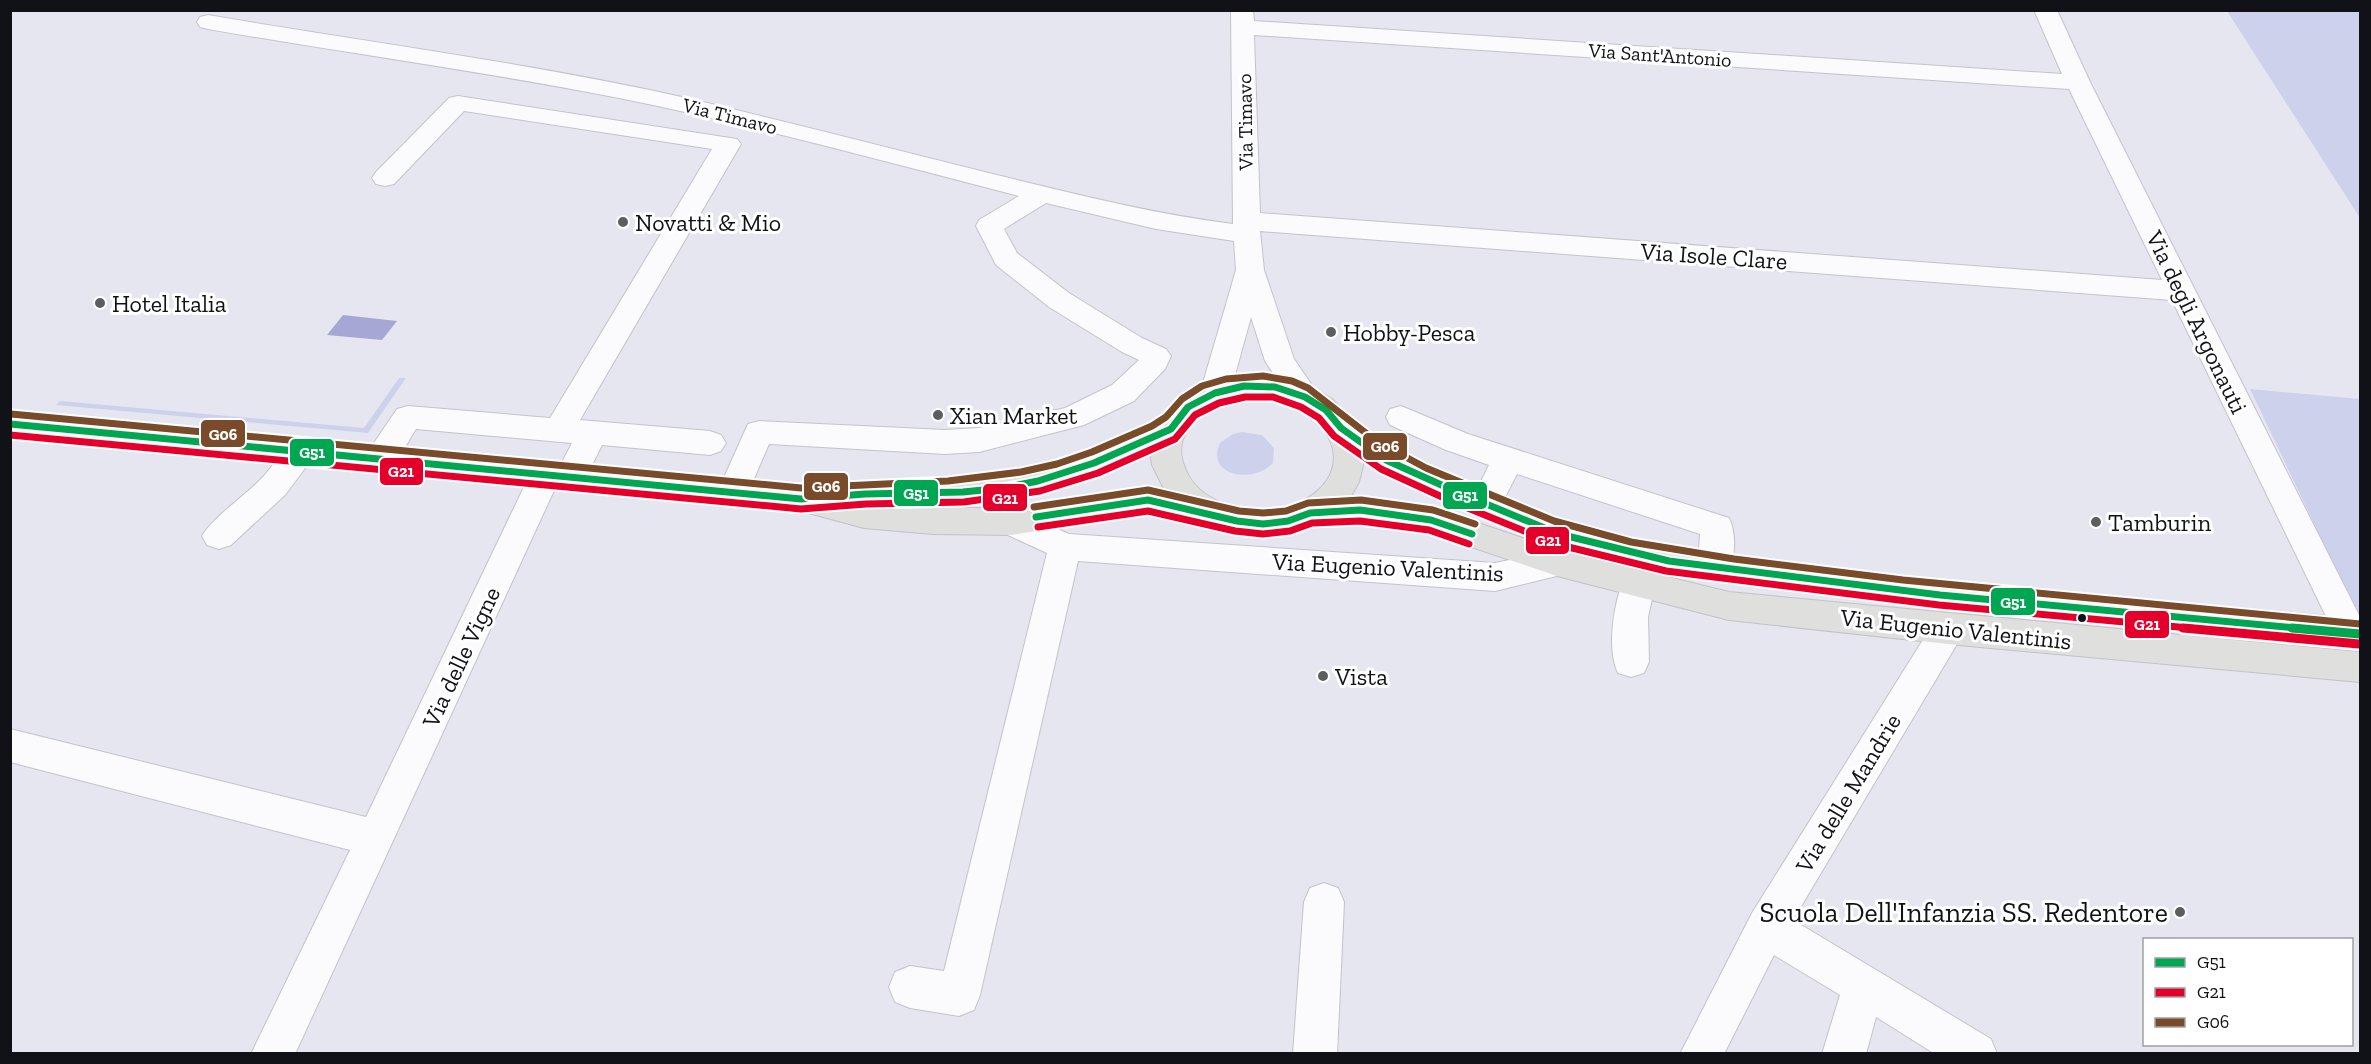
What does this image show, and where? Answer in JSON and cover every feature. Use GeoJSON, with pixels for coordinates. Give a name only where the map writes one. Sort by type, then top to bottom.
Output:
{"type":"FeatureCollection","features":[{"type":"Feature","properties":{"kind":"main road","name":"Via Timavo"},"geometry":{"type":"LineString","coordinates":[[1170,429],[1188,408],[1215,393],[1244,386],[1275,387],[1305,397],[1326,410],[1341,428],[1349,446],[1349,465],[1343,484],[1329,500],[1310,513]]}},
{"type":"Feature","properties":{"kind":"main road"},"geometry":{"type":"LineString","coordinates":[[10,424],[801,499],[1003,488],[1038,481],[1094,463],[1170,429]]}},
{"type":"Feature","properties":{"kind":"main road","name":"Via Eugenio Valentinis"},"geometry":{"type":"LineString","coordinates":[[1341,428],[1386,460],[1559,534],[1669,561],[1940,595],[2356,634]]}},
{"type":"Feature","properties":{"kind":"main road"},"geometry":{"type":"LineString","coordinates":[[1170,429],[1165,452],[1171,476],[1188,498],[1213,514]]}},
{"type":"Feature","properties":{"kind":"main road"},"geometry":{"type":"LineString","coordinates":[[801,499],[864,515],[933,521],[1011,522],[1148,500],[1237,521],[1263,524],[1288,521],[1310,513]]}},
{"type":"Feature","properties":{"kind":"main road","name":"Via Eugenio Valentinis"},"geometry":{"type":"LineString","coordinates":[[1310,513],[1360,510],[1431,520],[1557,563],[1729,606],[2361,668]]}},
{"type":"Feature","properties":{"kind":"street","name":"Via degli Argonauti"},"geometry":{"type":"LineString","coordinates":[[2045,10],[2078,82],[2182,291],[2356,634]]}},
{"type":"Feature","properties":{"kind":"street","name":"Via Sant'Antonio"},"geometry":{"type":"LineString","coordinates":[[1242,19],[2078,82]]}},
{"type":"Feature","properties":{"kind":"street","name":"Via Timavo"},"geometry":{"type":"LineString","coordinates":[[1242,19],[1246,227],[1250,270],[1280,361],[1305,397]]}},
{"type":"Feature","properties":{"kind":"street","name":"Via Timavo"},"geometry":{"type":"LineString","coordinates":[[208,22],[312,41],[583,82],[1042,194],[1208,230],[1246,227]]}},
{"type":"Feature","properties":{"kind":"street"},"geometry":{"type":"LineString","coordinates":[[385,178],[458,103],[728,144],[559,430]]}},
{"type":"Feature","properties":{"kind":"street"},"geometry":{"type":"LineString","coordinates":[[733,493],[759,432],[945,442],[979,440],[1073,417],[1123,393],[1155,362],[1156,356],[1132,345],[1059,300],[1006,259],[989,226],[1042,194]]}},
{"type":"Feature","properties":{"kind":"street","name":"Via Isole Clare"},"geometry":{"type":"LineString","coordinates":[[1246,227],[2182,291]]}},
{"type":"Feature","properties":{"kind":"street","name":"Via Timavo"},"geometry":{"type":"LineString","coordinates":[[1215,393],[1250,270]]}},
{"type":"Feature","properties":{"kind":"street"},"geometry":{"type":"LineString","coordinates":[[380,459],[408,417],[710,443]]}},
{"type":"Feature","properties":{"kind":"street"},"geometry":{"type":"LineString","coordinates":[[1401,417],[1457,442],[1717,527],[1715,567]]}},
{"type":"Feature","properties":{"kind":"street","name":"Via delle Vigne"},"geometry":{"type":"LineString","coordinates":[[272,1053],[376,838],[558,477],[592,433]]}},
{"type":"Feature","properties":{"kind":"street"},"geometry":{"type":"LineString","coordinates":[[219,536],[254,509],[279,483],[302,451]]}},
{"type":"Feature","properties":{"kind":"street"},"geometry":{"type":"LineString","coordinates":[[1486,504],[1508,459]]}},
{"type":"Feature","properties":{"kind":"street"},"geometry":{"type":"LineString","coordinates":[[910,987],[959,995],[1065,547],[1011,522]]}},
{"type":"Feature","properties":{"kind":"street","name":"Via Eugenio Valentinis"},"geometry":{"type":"LineString","coordinates":[[1065,547],[1495,576],[1557,563]]}},
{"type":"Feature","properties":{"kind":"street"},"geometry":{"type":"LineString","coordinates":[[1631,662],[1631,617],[1638,585]]}},
{"type":"Feature","properties":{"kind":"street","name":"Via delle Mandrie"},"geometry":{"type":"LineString","coordinates":[[1701,1053],[1766,927],[1948,629]]}},
{"type":"Feature","properties":{"kind":"street"},"geometry":{"type":"LineString","coordinates":[[10,745],[376,838]]}},
{"type":"Feature","properties":{"kind":"street"},"geometry":{"type":"LineString","coordinates":[[1315,1053],[1324,902]]}},
{"type":"Feature","properties":{"kind":"street"},"geometry":{"type":"LineString","coordinates":[[1766,927],[1976,1053]]}},
{"type":"Feature","properties":{"kind":"street"},"geometry":{"type":"LineString","coordinates":[[1844,1053],[1864,986]]}},
{"type":"Feature","properties":{"kind":"shaded area"},"geometry":{"type":"Polygon","coordinates":[[[2227,11],[2360,11],[2360,218],[2227,11]]]}},
{"type":"Feature","properties":{"kind":"shaded area"},"geometry":{"type":"Polygon","coordinates":[[[399,378],[406,378],[368,433],[56,405],[60,401],[364,428],[399,378]]]}},
{"type":"Feature","properties":{"kind":"shaded area"},"geometry":{"type":"Polygon","coordinates":[[[2250,389],[2360,399],[2360,616],[2358,616],[2250,389]]]}},
{"type":"Feature","properties":{"kind":"shaded area"},"geometry":{"type":"Polygon","coordinates":[[[1242,432],[1262,435],[1274,448],[1273,463],[1264,470],[1243,475],[1225,469],[1219,463],[1217,454],[1220,443],[1233,434],[1242,432]]]}},
{"type":"Feature","properties":{"kind":"water"},"geometry":{"type":"Polygon","coordinates":[[[343,315],[397,321],[382,340],[327,335],[343,315]]]}},
{"type":"Feature","properties":{"kind":"transit line","name":"G06"},"geometry":{"type":"LineString","coordinates":[[11,414],[801,488],[985,478],[1057,464],[1092,452],[1152,426],[1163,420],[1182,399],[1202,386],[1239,376],[1275,377],[1308,388],[1376,441],[1426,468],[1554,521],[1631,542],[1734,559],[1903,580],[2360,624]]}},
{"type":"Feature","properties":{"kind":"transit line","name":"G51"},"geometry":{"type":"LineString","coordinates":[[10,424],[801,499],[865,494],[963,492],[1003,488],[1038,481],[1094,463],[1171,429],[1188,407],[1215,393],[1244,386],[1275,387],[1305,397],[1326,410],[1341,428],[1386,460],[1457,492],[1559,534],[1669,561],[1940,595],[2360,634]]}},
{"type":"Feature","properties":{"kind":"transit line","name":"G21"},"geometry":{"type":"LineString","coordinates":[[10,435],[801,509],[866,504],[964,502],[1040,491],[1098,473],[1175,439],[1195,415],[1219,403],[1245,397],[1273,397],[1301,407],[1319,418],[1334,436],[1381,469],[1453,502],[1556,544],[1666,571],[1939,605],[2359,644]]}},
{"type":"Feature","properties":{"kind":"transit line","name":"G06"},"geometry":{"type":"LineString","coordinates":[[1034,507],[1148,490],[1239,511],[1263,513],[1286,511],[1308,503],[1361,500],[1433,510],[1475,524]]}},
{"type":"Feature","properties":{"kind":"transit line","name":"G51"},"geometry":{"type":"LineString","coordinates":[[1036,517],[1148,500],[1237,521],[1263,524],[1288,521],[1310,513],[1360,510],[1431,520],[1472,534]]}},
{"type":"Feature","properties":{"kind":"transit line","name":"G21"},"geometry":{"type":"LineString","coordinates":[[1038,527],[1148,511],[1235,531],[1263,534],[1290,531],[1312,523],[1360,521],[1429,530],[1469,544]]}},
{"type":"Feature","properties":{"kind":"place","name":"Novatti & Mio"},"geometry":{"type":"Point","coordinates":[623,222]}},
{"type":"Feature","properties":{"kind":"place","name":"Hotel Italia"},"geometry":{"type":"Point","coordinates":[100,303]}},
{"type":"Feature","properties":{"kind":"place","name":"Hobby-Pesca"},"geometry":{"type":"Point","coordinates":[1331,332]}},
{"type":"Feature","properties":{"kind":"place","name":"Xian Market"},"geometry":{"type":"Point","coordinates":[938,415]}},
{"type":"Feature","properties":{"kind":"place","name":"Tamburin"},"geometry":{"type":"Point","coordinates":[2096,522]}},
{"type":"Feature","properties":{"kind":"place","name":"Vista"},"geometry":{"type":"Point","coordinates":[1323,676]}},
{"type":"Feature","properties":{"kind":"place","name":"Scuola Dell'Infanzia SS. Redentore"},"geometry":{"type":"Point","coordinates":[2180,912]}}]}
